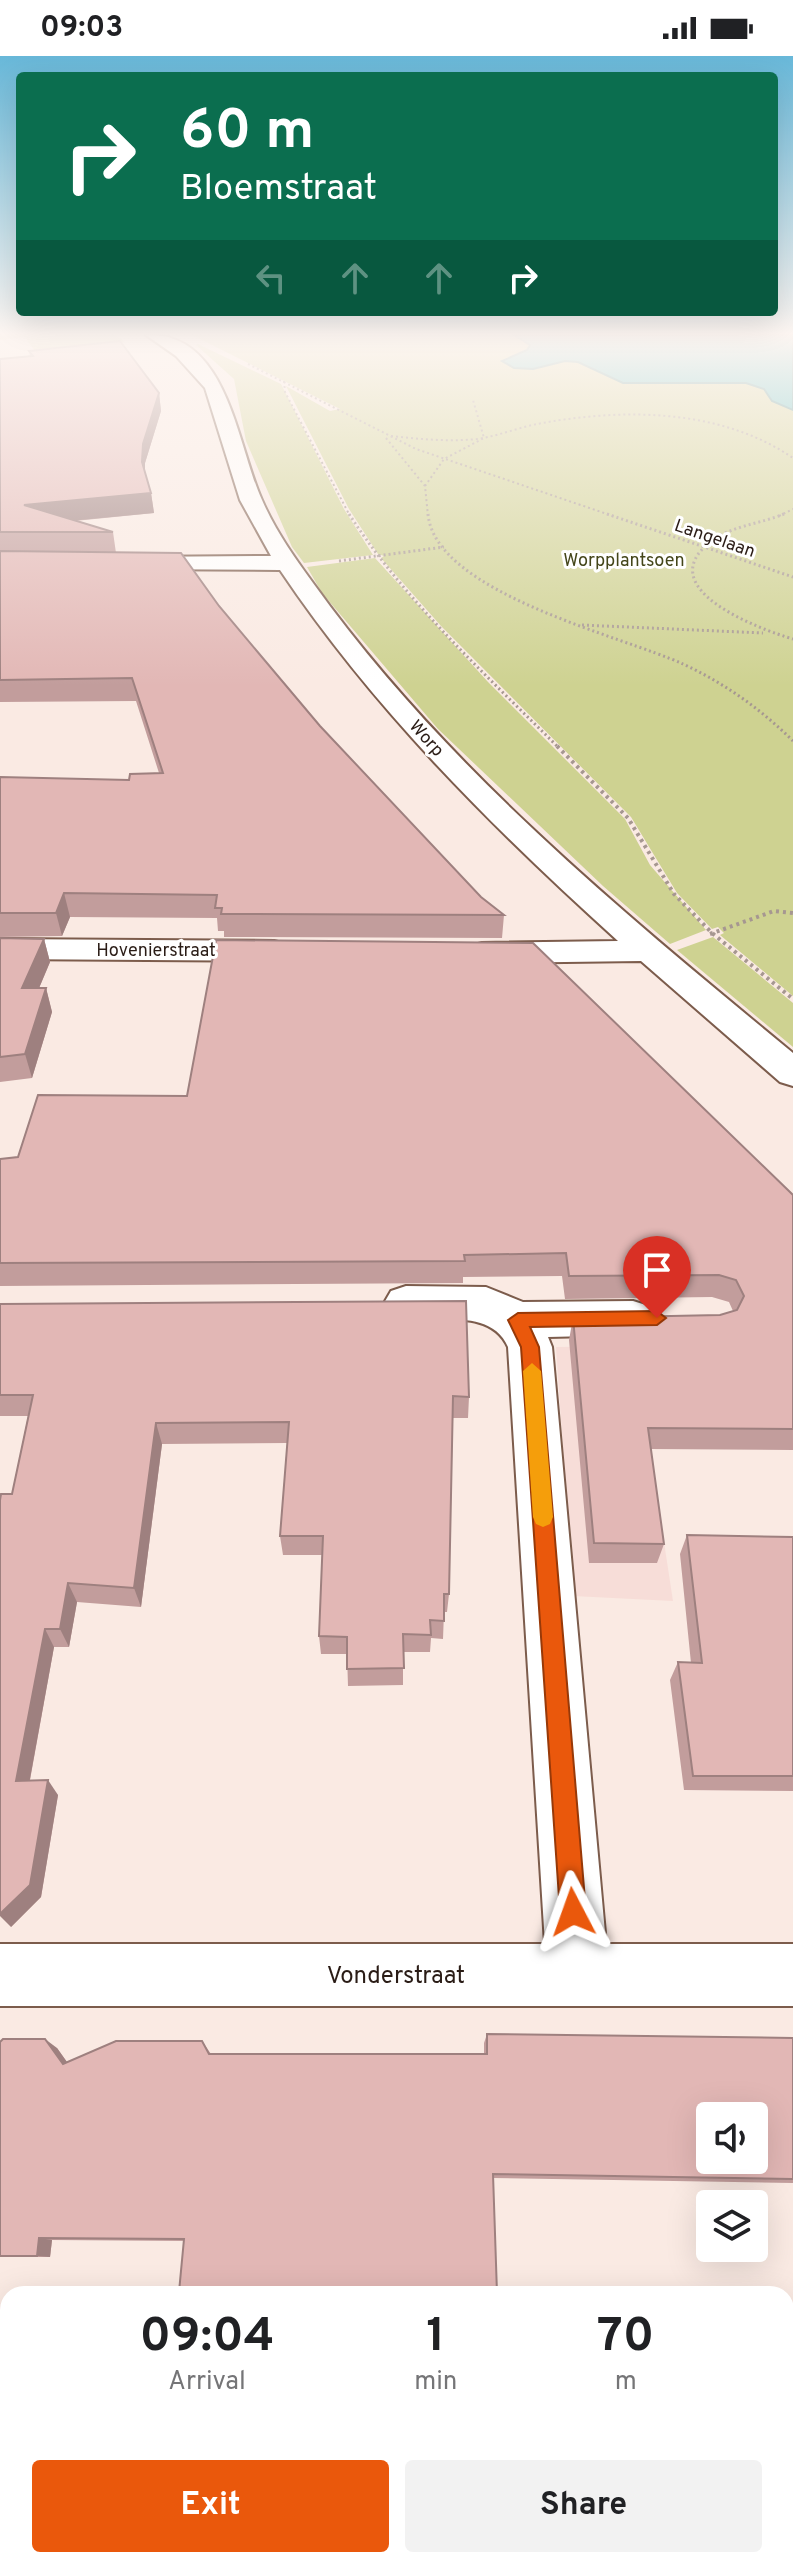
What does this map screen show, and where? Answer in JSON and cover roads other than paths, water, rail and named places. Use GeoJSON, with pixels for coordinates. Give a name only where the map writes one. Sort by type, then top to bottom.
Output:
{"type":"FeatureCollection","features":[{"type":"Feature","properties":{"kind":"street","name":"Worp"},"geometry":{"type":"LineString","coordinates":[[236,452],[249,497],[287,563],[365,669],[493,810],[648,951],[793,1073]]}},
{"type":"Feature","properties":{"kind":"street"},"geometry":{"type":"LineString","coordinates":[[108,564],[287,563]]}},
{"type":"Feature","properties":{"kind":"street","name":"Hovenierstraat"},"geometry":{"type":"LineString","coordinates":[[0,949],[312,952]]}},
{"type":"Feature","properties":{"kind":"street"},"geometry":{"type":"LineString","coordinates":[[452,953],[648,951]]}},
{"type":"Feature","properties":{"kind":"street"},"geometry":{"type":"LineString","coordinates":[[361,1304],[478,1303],[500,1308],[518,1320],[530,1347],[578,1975]]}},
{"type":"Feature","properties":{"kind":"street"},"geometry":{"type":"LineString","coordinates":[[518,1320],[667,1318]]}},
{"type":"Feature","properties":{"kind":"street","name":"Vonderstraat"},"geometry":{"type":"LineString","coordinates":[[0,1975],[793,1975]]}},
{"type":"Feature","properties":{"kind":"park label","name":"Worpplantsoen"},"geometry":{"type":"Point","coordinates":[624,560]}}]}
